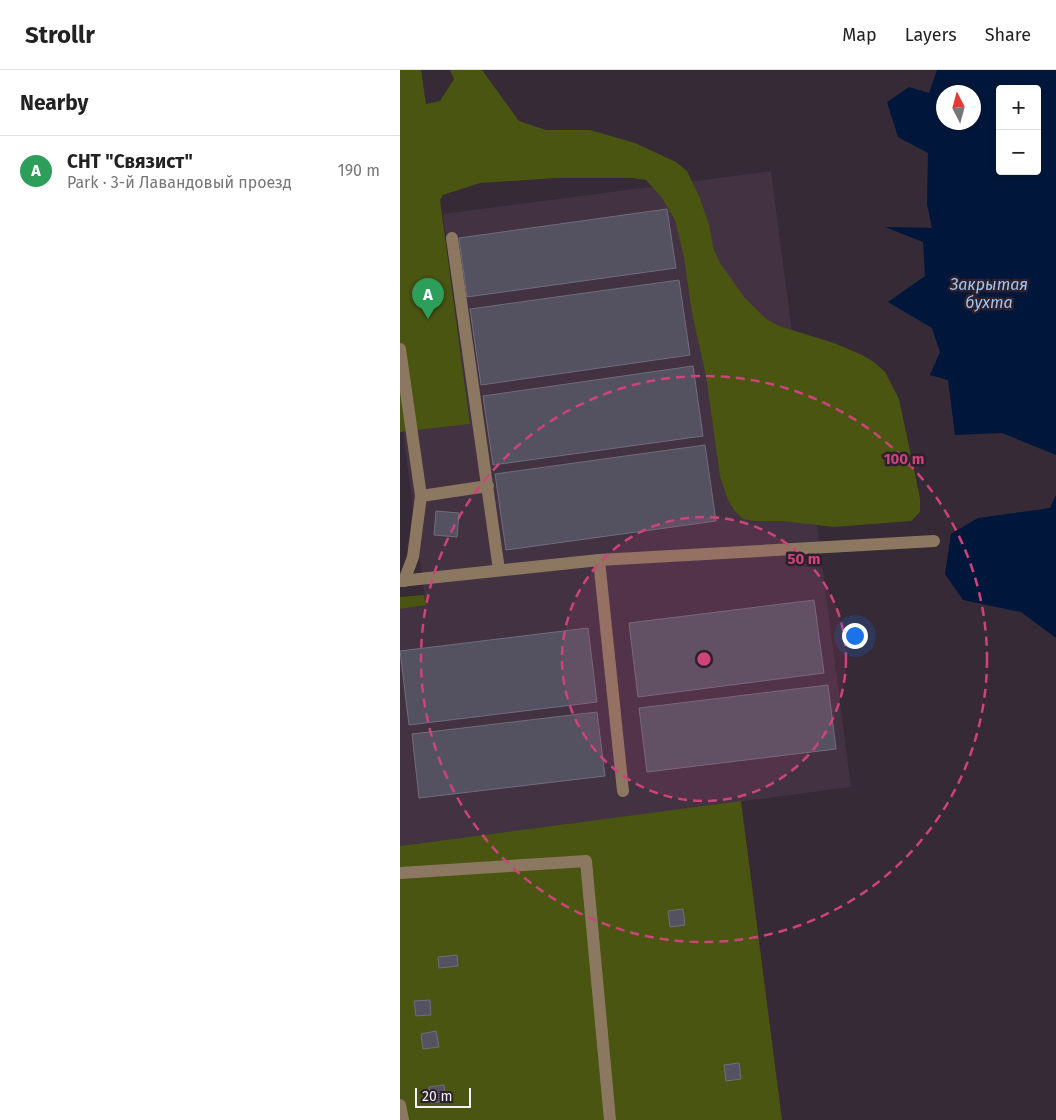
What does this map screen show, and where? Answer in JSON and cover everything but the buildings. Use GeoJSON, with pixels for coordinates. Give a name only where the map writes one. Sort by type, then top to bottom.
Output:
{"type":"FeatureCollection","features":[{"type":"Feature","properties":{"kind":"street"},"geometry":{"type":"LineString","coordinates":[[452,238],[500,570]]}},
{"type":"Feature","properties":{"kind":"street"},"geometry":{"type":"LineString","coordinates":[[400,349],[421,496],[413,557],[402,581]]}},
{"type":"Feature","properties":{"kind":"street"},"geometry":{"type":"LineString","coordinates":[[421,496],[488,486]]}},
{"type":"Feature","properties":{"kind":"street"},"geometry":{"type":"LineString","coordinates":[[402,581],[599,560],[934,541]]}},
{"type":"Feature","properties":{"kind":"street"},"geometry":{"type":"LineString","coordinates":[[599,560],[623,791]]}},
{"type":"Feature","properties":{"kind":"street"},"geometry":{"type":"LineString","coordinates":[[400,874],[586,861],[610,1120]]}},
{"type":"Feature","properties":{"kind":"street"},"geometry":{"type":"LineString","coordinates":[[400,1104],[403,1120]]}},
{"type":"Feature","properties":{"kind":"shaded area"},"geometry":{"type":"Polygon","coordinates":[[[771,171],[851,787],[400,846],[400,609],[426,605],[403,432],[470,424],[443,214],[771,171]]]}},
{"type":"Feature","properties":{"kind":"green space"},"geometry":{"type":"Polygon","coordinates":[[[400,70],[421,70],[426,104],[440,101],[454,79],[450,70],[482,70],[519,121],[546,130],[590,130],[635,143],[676,162],[687,171],[700,198],[709,225],[714,250],[720,263],[745,298],[766,319],[779,326],[834,343],[862,355],[874,362],[885,372],[899,399],[920,498],[920,512],[911,521],[834,527],[743,519],[734,510],[728,500],[720,476],[706,376],[692,313],[684,257],[675,220],[662,198],[646,180],[633,178],[556,178],[480,183],[443,195],[440,200],[470,424],[400,432],[400,70]]]}},
{"type":"Feature","properties":{"kind":"green space"},"geometry":{"type":"Polygon","coordinates":[[[424,595],[426,605],[400,609],[400,597],[424,595]]]}},
{"type":"Feature","properties":{"kind":"green space"},"geometry":{"type":"Polygon","coordinates":[[[741,801],[782,1120],[400,1120],[400,846],[741,801]]]}},
{"type":"Feature","properties":{"kind":"water","name":"Закрытая бухта"},"geometry":{"type":"Polygon","coordinates":[[[937,70],[1056,70],[1056,455],[1002,433],[955,435],[948,380],[930,375],[940,352],[932,328],[888,302],[925,276],[923,242],[885,227],[932,228],[927,204],[928,153],[898,137],[887,102],[909,87],[929,93],[937,70]]]}},
{"type":"Feature","properties":{"kind":"water"},"geometry":{"type":"Polygon","coordinates":[[[1056,495],[1056,638],[1021,612],[963,600],[945,574],[951,534],[978,518],[1050,508],[1056,495]]]}},
{"type":"Feature","properties":{"kind":"place","name":"СНТ \"Связист\""},"geometry":{"type":"Point","coordinates":[428,319]}}]}
